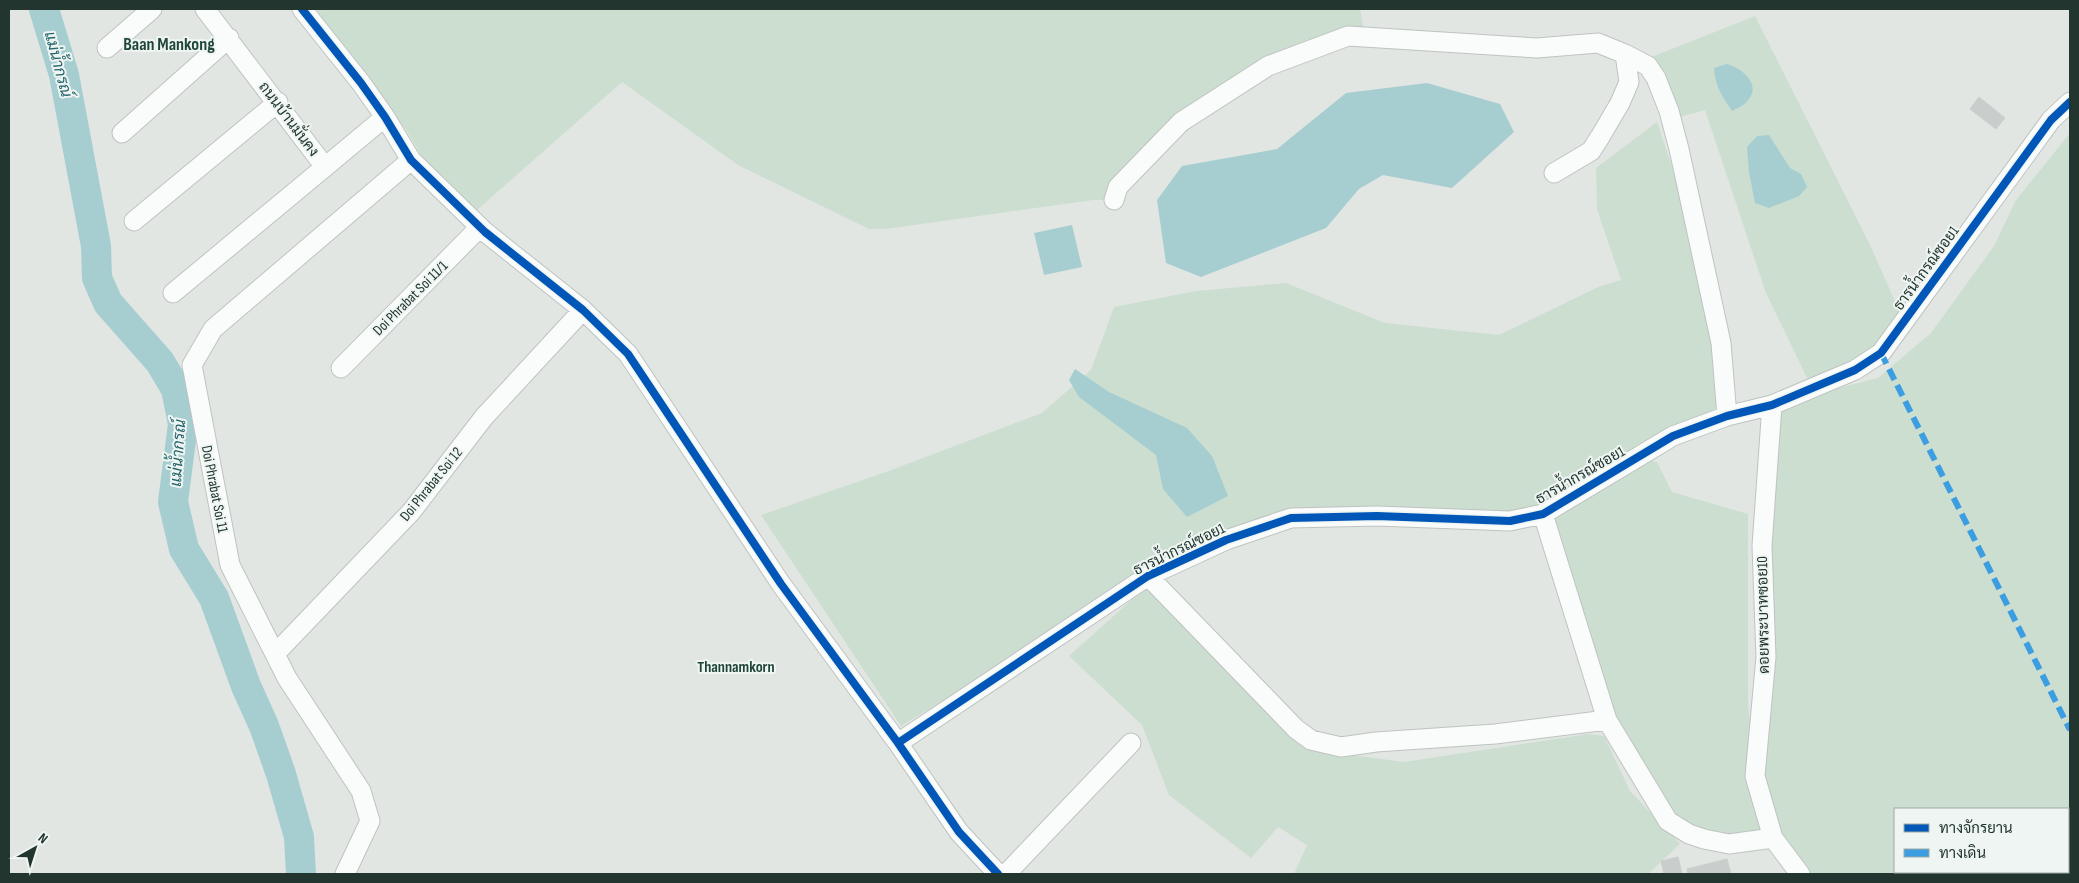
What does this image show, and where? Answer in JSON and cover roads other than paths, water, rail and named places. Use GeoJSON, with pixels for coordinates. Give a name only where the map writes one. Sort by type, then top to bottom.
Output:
{"type":"FeatureCollection","features":[{"type":"Feature","properties":{"kind":"street"},"geometry":{"type":"LineString","coordinates":[[107,48],[152,9]]}},
{"type":"Feature","properties":{"kind":"street","name":"ถนนบ้านมั่นคง"},"geometry":{"type":"LineString","coordinates":[[206,9],[278,102],[325,167],[385,117]]}},
{"type":"Feature","properties":{"kind":"street"},"geometry":{"type":"LineString","coordinates":[[302,9],[361,83],[385,117],[411,160],[480,227],[584,310],[628,354],[781,584],[898,743],[958,832],[998,874]]}},
{"type":"Feature","properties":{"kind":"street"},"geometry":{"type":"LineString","coordinates":[[1114,200],[1118,187],[1181,122],[1268,66],[1348,36],[1537,48],[1598,43],[1648,66],[1656,78],[1668,111],[1679,150],[1721,343],[1727,416]]}},
{"type":"Feature","properties":{"kind":"street"},"geometry":{"type":"LineString","coordinates":[[122,133],[229,38]]}},
{"type":"Feature","properties":{"kind":"street"},"geometry":{"type":"LineString","coordinates":[[1554,173],[1591,151],[1600,137],[1620,103],[1628,82],[1629,76],[1625,54]]}},
{"type":"Feature","properties":{"kind":"street"},"geometry":{"type":"LineString","coordinates":[[134,221],[278,102]]}},
{"type":"Feature","properties":{"kind":"street","name":"ธารน้ำกรณ์ซอย1"},"geometry":{"type":"LineString","coordinates":[[898,743],[1148,576],[1226,540],[1291,518],[1377,516],[1510,522],[1543,514],[1673,436],[1727,416],[1772,405],[1855,370],[1881,353],[2051,120],[2070,102]]}},
{"type":"Feature","properties":{"kind":"street","name":"Doi Phrabat Soi 11"},"geometry":{"type":"LineString","coordinates":[[345,874],[370,821],[361,790],[287,678],[230,565],[192,365],[213,329],[411,160]]}},
{"type":"Feature","properties":{"kind":"street"},"geometry":{"type":"LineString","coordinates":[[173,294],[325,167]]}},
{"type":"Feature","properties":{"kind":"street","name":"Doi Phrabat Soi 11/1"},"geometry":{"type":"LineString","coordinates":[[341,368],[480,227]]}},
{"type":"Feature","properties":{"kind":"street","name":"Doi Phrabat Soi 12"},"geometry":{"type":"LineString","coordinates":[[275,654],[411,512],[484,417],[584,310]]}},
{"type":"Feature","properties":{"kind":"street","name":"ดอยพระบาทซอย10"},"geometry":{"type":"LineString","coordinates":[[1772,405],[1762,546],[1766,657],[1755,776],[1773,838],[1800,874]]}},
{"type":"Feature","properties":{"kind":"street"},"geometry":{"type":"LineString","coordinates":[[1543,514],[1607,720],[1668,821],[1677,828],[1704,840],[1730,844],[1773,838]]}},
{"type":"Feature","properties":{"kind":"street"},"geometry":{"type":"LineString","coordinates":[[1148,576],[1296,729],[1311,740],[1322,744],[1341,747],[1376,742],[1495,734],[1607,720]]}},
{"type":"Feature","properties":{"kind":"street"},"geometry":{"type":"LineString","coordinates":[[1006,874],[1131,744]]}},
{"type":"Feature","properties":{"kind":"water"},"geometry":{"type":"Polygon","coordinates":[[[1727,64],[1738,69],[1748,77],[1753,87],[1747,101],[1732,111],[1720,91],[1714,68],[1727,64]]]}},
{"type":"Feature","properties":{"kind":"water"},"geometry":{"type":"Polygon","coordinates":[[[1427,83],[1500,104],[1514,132],[1452,188],[1383,175],[1359,189],[1326,228],[1201,277],[1166,263],[1157,200],[1182,166],[1277,149],[1346,93],[1427,83]]]}},
{"type":"Feature","properties":{"kind":"water"},"geometry":{"type":"Polygon","coordinates":[[[1769,135],[1790,168],[1801,174],[1807,187],[1799,196],[1769,208],[1755,203],[1749,172],[1747,147],[1757,136],[1769,135]]]}},
{"type":"Feature","properties":{"kind":"water"},"geometry":{"type":"Polygon","coordinates":[[[1072,225],[1082,267],[1044,275],[1034,233],[1072,225]]]}},
{"type":"Feature","properties":{"kind":"water"},"geometry":{"type":"Polygon","coordinates":[[[1075,369],[1109,392],[1187,428],[1212,456],[1228,496],[1187,517],[1163,489],[1156,455],[1079,397],[1069,380],[1075,369]]]}},
{"type":"Feature","properties":{"kind":"waterway","name":"แม่น้ำกรณ์"},"geometry":{"type":"LineString","coordinates":[[44,9],[64,75],[96,246],[97,278],[108,303],[160,362],[176,389],[183,424],[173,502],[184,549],[214,598],[246,686],[264,726],[281,774],[299,837],[301,874]]}},
{"type":"Feature","properties":{"kind":"district","name":"Baan Mankong"},"geometry":{"type":"Point","coordinates":[169,44]}},
{"type":"Feature","properties":{"kind":"district","name":"Thannamkorn"},"geometry":{"type":"Point","coordinates":[736,666]}}]}
